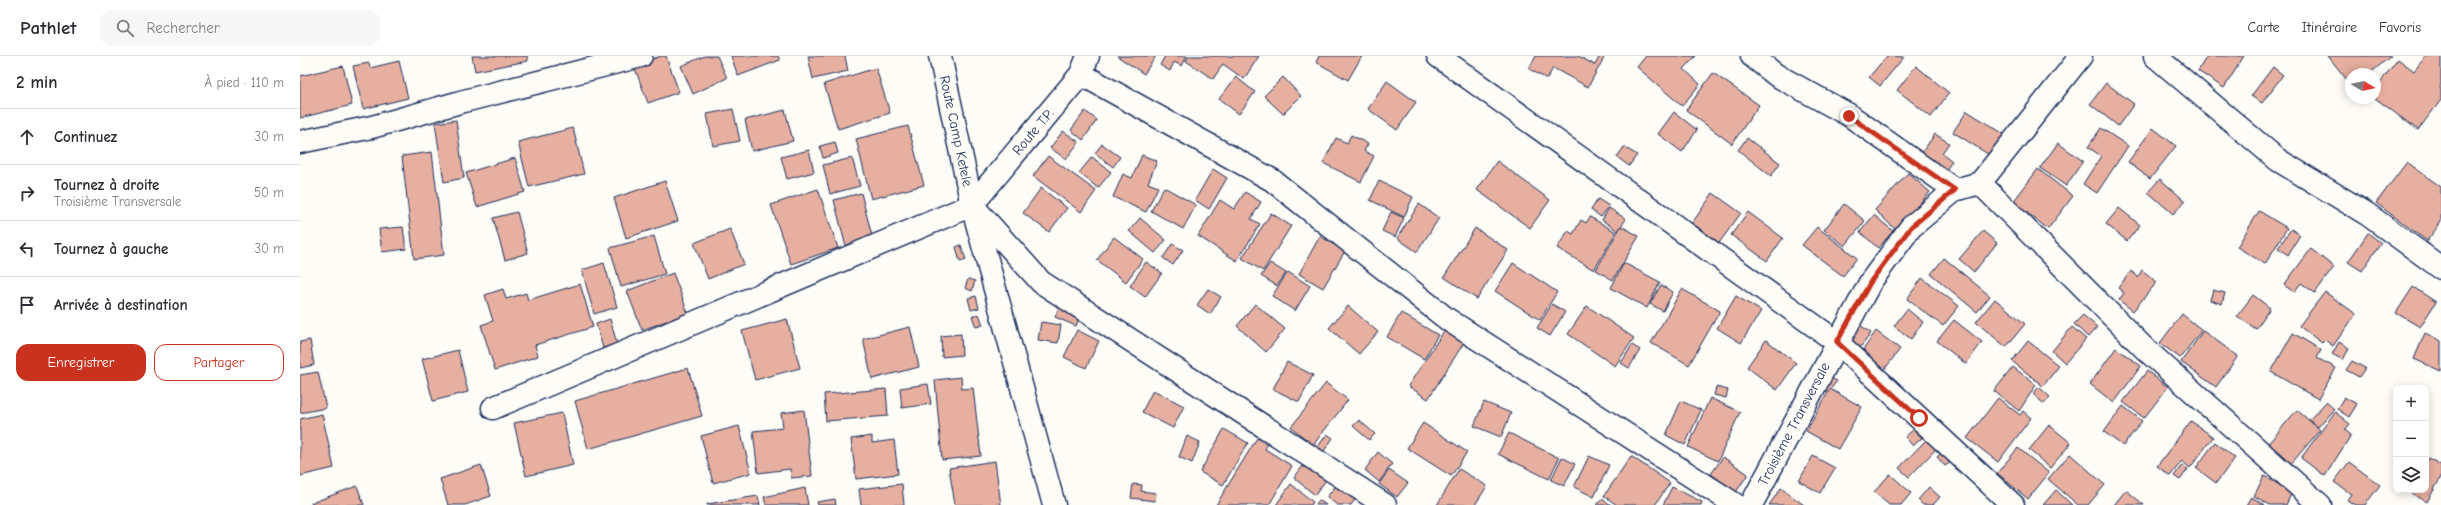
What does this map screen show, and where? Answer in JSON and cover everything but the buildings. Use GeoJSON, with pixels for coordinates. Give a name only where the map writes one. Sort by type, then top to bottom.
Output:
{"type":"FeatureCollection","features":[{"type":"Feature","properties":{"kind":"street"},"geometry":{"type":"LineString","coordinates":[[300,142],[372,127],[464,101],[641,56]]}},
{"type":"Feature","properties":{"kind":"street","name":"Route Camp Ketele"},"geometry":{"type":"LineString","coordinates":[[940,56],[972,205],[1054,505]]}},
{"type":"Feature","properties":{"kind":"street"},"geometry":{"type":"LineString","coordinates":[[1438,56],[1837,342],[2013,505]]}},
{"type":"Feature","properties":{"kind":"street"},"geometry":{"type":"LineString","coordinates":[[1752,56],[1776,75],[1849,116],[1955,190]]}},
{"type":"Feature","properties":{"kind":"street"},"geometry":{"type":"LineString","coordinates":[[2081,56],[1980,183],[2144,348],[2320,505]]}},
{"type":"Feature","properties":{"kind":"street"},"geometry":{"type":"LineString","coordinates":[[2155,56],[2278,160],[2367,214],[2441,268]]}},
{"type":"Feature","properties":{"kind":"street"},"geometry":{"type":"LineString","coordinates":[[1084,65],[1272,180],[1447,319],[1736,505]]}},
{"type":"Feature","properties":{"kind":"street","name":"Route T.P."},"geometry":{"type":"LineString","coordinates":[[972,205],[1084,65]]}},
{"type":"Feature","properties":{"kind":"street","name":"Troisième Transversale"},"geometry":{"type":"LineString","coordinates":[[1751,505],[1871,281],[1911,227],[1955,190],[1980,183]]}},
{"type":"Feature","properties":{"kind":"street"},"geometry":{"type":"LineString","coordinates":[[493,408],[972,205],[1041,282],[1385,505]]}},
{"type":"Feature","properties":{"kind":"route"},"geometry":{"type":"LineString","coordinates":[[1849,116],[1886,144],[1955,190],[1911,227],[1871,281],[1837,342],[1919,418]]}}]}
